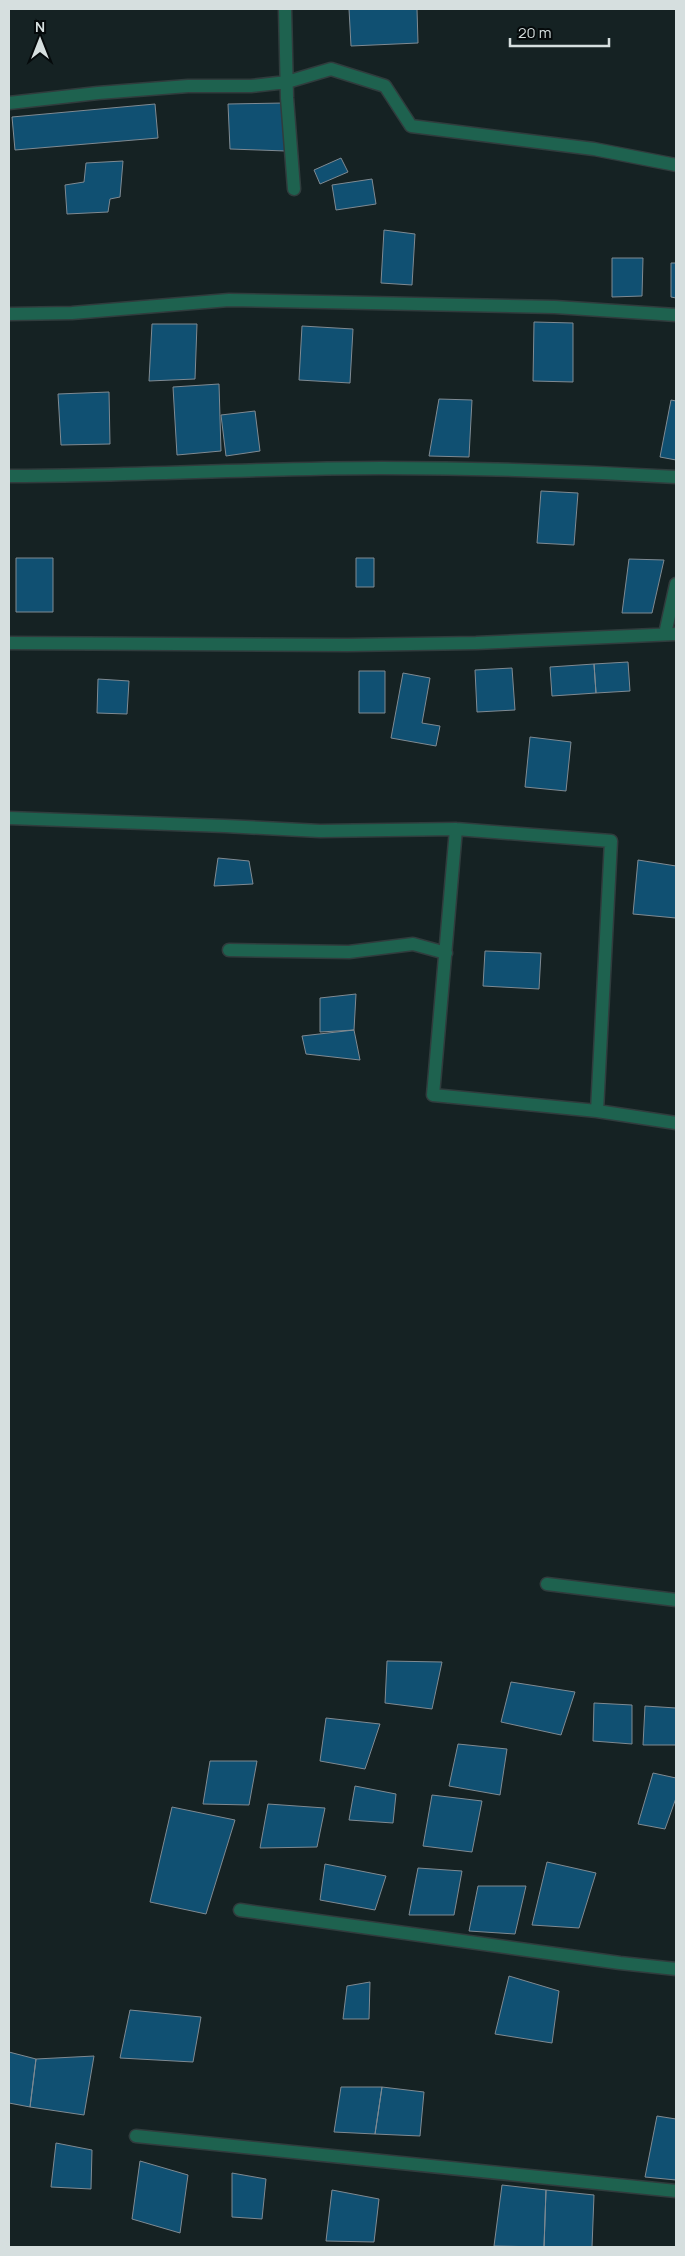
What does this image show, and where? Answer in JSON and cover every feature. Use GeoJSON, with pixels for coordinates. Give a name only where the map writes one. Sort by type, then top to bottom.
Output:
{"type":"FeatureCollection","features":[{"type":"Feature","properties":{"kind":"street"},"geometry":{"type":"LineString","coordinates":[[284,9],[294,189]]}},
{"type":"Feature","properties":{"kind":"street"},"geometry":{"type":"LineString","coordinates":[[9,103],[170,87],[251,86],[287,82],[331,69],[385,86],[411,126],[594,149],[676,165]]}},
{"type":"Feature","properties":{"kind":"street"},"geometry":{"type":"LineString","coordinates":[[9,314],[72,313],[229,300],[555,306],[676,315]]}},
{"type":"Feature","properties":{"kind":"street"},"geometry":{"type":"LineString","coordinates":[[9,476],[113,476],[249,470],[382,468],[567,470],[676,477]]}},
{"type":"Feature","properties":{"kind":"street"},"geometry":{"type":"LineString","coordinates":[[9,643],[358,645],[476,643],[671,634],[676,584]]}},
{"type":"Feature","properties":{"kind":"street"},"geometry":{"type":"LineString","coordinates":[[9,818],[216,825],[320,831],[456,829],[611,842],[597,1111]]}},
{"type":"Feature","properties":{"kind":"street"},"geometry":{"type":"LineString","coordinates":[[456,829],[433,1095],[597,1111],[676,1123]]}},
{"type":"Feature","properties":{"kind":"street"},"geometry":{"type":"LineString","coordinates":[[229,950],[349,952],[413,944],[446,953]]}},
{"type":"Feature","properties":{"kind":"street"},"geometry":{"type":"LineString","coordinates":[[546,1584],[676,1600]]}},
{"type":"Feature","properties":{"kind":"street"},"geometry":{"type":"LineString","coordinates":[[240,1910],[610,1962],[676,1968]]}},
{"type":"Feature","properties":{"kind":"street"},"geometry":{"type":"LineString","coordinates":[[136,2136],[676,2191]]}},
{"type":"Feature","properties":{"kind":"building"},"geometry":{"type":"Polygon","coordinates":[[[349,9],[417,9],[418,43],[351,46],[349,9]]]}},
{"type":"Feature","properties":{"kind":"building"},"geometry":{"type":"Polygon","coordinates":[[[284,103],[286,151],[230,149],[228,104],[284,103]]]}},
{"type":"Feature","properties":{"kind":"building"},"geometry":{"type":"Polygon","coordinates":[[[155,104],[158,138],[15,150],[12,117],[155,104]]]}},
{"type":"Feature","properties":{"kind":"building"},"geometry":{"type":"Polygon","coordinates":[[[341,158],[348,172],[320,184],[314,170],[341,158]]]}},
{"type":"Feature","properties":{"kind":"building"},"geometry":{"type":"Polygon","coordinates":[[[123,161],[120,197],[110,199],[108,212],[67,214],[65,185],[84,182],[86,163],[123,161]]]}},
{"type":"Feature","properties":{"kind":"building"},"geometry":{"type":"Polygon","coordinates":[[[372,179],[376,204],[336,210],[332,185],[372,179]]]}},
{"type":"Feature","properties":{"kind":"building"},"geometry":{"type":"Polygon","coordinates":[[[384,230],[415,234],[412,285],[381,283],[384,230]]]}},
{"type":"Feature","properties":{"kind":"building"},"geometry":{"type":"Polygon","coordinates":[[[612,258],[643,258],[642,296],[612,297],[612,258]]]}},
{"type":"Feature","properties":{"kind":"building"},"geometry":{"type":"Polygon","coordinates":[[[671,263],[676,263],[676,298],[671,297],[671,263]]]}},
{"type":"Feature","properties":{"kind":"building"},"geometry":{"type":"Polygon","coordinates":[[[534,322],[573,323],[573,382],[533,381],[534,322]]]}},
{"type":"Feature","properties":{"kind":"building"},"geometry":{"type":"Polygon","coordinates":[[[152,324],[197,324],[195,379],[149,381],[152,324]]]}},
{"type":"Feature","properties":{"kind":"building"},"geometry":{"type":"Polygon","coordinates":[[[302,326],[353,329],[350,383],[299,380],[302,326]]]}},
{"type":"Feature","properties":{"kind":"building"},"geometry":{"type":"Polygon","coordinates":[[[219,384],[221,451],[177,455],[173,387],[219,384]]]}},
{"type":"Feature","properties":{"kind":"building"},"geometry":{"type":"Polygon","coordinates":[[[109,392],[110,444],[61,445],[58,394],[109,392]]]}},
{"type":"Feature","properties":{"kind":"building"},"geometry":{"type":"Polygon","coordinates":[[[439,399],[472,400],[469,457],[429,456],[439,399]]]}},
{"type":"Feature","properties":{"kind":"building"},"geometry":{"type":"Polygon","coordinates":[[[671,400],[676,401],[676,460],[660,457],[671,400]]]}},
{"type":"Feature","properties":{"kind":"building"},"geometry":{"type":"Polygon","coordinates":[[[255,411],[260,451],[226,456],[221,415],[255,411]]]}},
{"type":"Feature","properties":{"kind":"building"},"geometry":{"type":"Polygon","coordinates":[[[541,491],[578,493],[574,545],[537,543],[541,491]]]}},
{"type":"Feature","properties":{"kind":"building"},"geometry":{"type":"Polygon","coordinates":[[[16,558],[53,558],[53,612],[16,612],[16,558]]]}},
{"type":"Feature","properties":{"kind":"building"},"geometry":{"type":"Polygon","coordinates":[[[356,558],[374,558],[374,587],[356,587],[356,558]]]}},
{"type":"Feature","properties":{"kind":"building"},"geometry":{"type":"Polygon","coordinates":[[[629,559],[664,560],[652,613],[622,613],[629,559]]]}},
{"type":"Feature","properties":{"kind":"building"},"geometry":{"type":"Polygon","coordinates":[[[628,662],[630,691],[596,693],[594,664],[628,662]]]}},
{"type":"Feature","properties":{"kind":"building"},"geometry":{"type":"Polygon","coordinates":[[[594,664],[596,693],[552,696],[550,667],[594,664]]]}},
{"type":"Feature","properties":{"kind":"building"},"geometry":{"type":"Polygon","coordinates":[[[512,668],[515,710],[477,712],[475,670],[512,668]]]}},
{"type":"Feature","properties":{"kind":"building"},"geometry":{"type":"Polygon","coordinates":[[[359,671],[385,671],[385,713],[359,713],[359,671]]]}},
{"type":"Feature","properties":{"kind":"building"},"geometry":{"type":"Polygon","coordinates":[[[403,673],[430,678],[422,723],[440,726],[436,746],[391,738],[403,673]]]}},
{"type":"Feature","properties":{"kind":"building"},"geometry":{"type":"Polygon","coordinates":[[[98,679],[129,681],[127,714],[97,713],[98,679]]]}},
{"type":"Feature","properties":{"kind":"building"},"geometry":{"type":"Polygon","coordinates":[[[530,737],[571,742],[566,791],[525,787],[530,737]]]}},
{"type":"Feature","properties":{"kind":"building"},"geometry":{"type":"Polygon","coordinates":[[[218,858],[249,861],[253,884],[214,886],[218,858]]]}},
{"type":"Feature","properties":{"kind":"building"},"geometry":{"type":"Polygon","coordinates":[[[638,860],[676,866],[676,918],[633,914],[638,860]]]}},
{"type":"Feature","properties":{"kind":"building"},"geometry":{"type":"Polygon","coordinates":[[[485,951],[541,953],[539,989],[483,986],[485,951]]]}},
{"type":"Feature","properties":{"kind":"building"},"geometry":{"type":"Polygon","coordinates":[[[356,994],[354,1030],[320,1032],[320,998],[356,994]]]}},
{"type":"Feature","properties":{"kind":"building"},"geometry":{"type":"Polygon","coordinates":[[[354,1030],[360,1060],[306,1054],[302,1036],[354,1030]]]}},
{"type":"Feature","properties":{"kind":"building"},"geometry":{"type":"Polygon","coordinates":[[[387,1661],[442,1662],[432,1709],[385,1703],[387,1661]]]}},
{"type":"Feature","properties":{"kind":"building"},"geometry":{"type":"Polygon","coordinates":[[[511,1682],[575,1692],[561,1735],[501,1722],[511,1682]]]}},
{"type":"Feature","properties":{"kind":"building"},"geometry":{"type":"Polygon","coordinates":[[[594,1703],[632,1705],[632,1744],[593,1741],[594,1703]]]}},
{"type":"Feature","properties":{"kind":"building"},"geometry":{"type":"Polygon","coordinates":[[[645,1706],[676,1708],[676,1745],[643,1745],[645,1706]]]}},
{"type":"Feature","properties":{"kind":"building"},"geometry":{"type":"Polygon","coordinates":[[[326,1718],[380,1724],[365,1769],[320,1761],[326,1718]]]}},
{"type":"Feature","properties":{"kind":"building"},"geometry":{"type":"Polygon","coordinates":[[[458,1744],[507,1749],[500,1795],[449,1786],[458,1744]]]}},
{"type":"Feature","properties":{"kind":"building"},"geometry":{"type":"Polygon","coordinates":[[[210,1761],[257,1761],[249,1805],[203,1804],[210,1761]]]}},
{"type":"Feature","properties":{"kind":"building"},"geometry":{"type":"Polygon","coordinates":[[[653,1773],[676,1778],[676,1798],[665,1829],[638,1824],[653,1773]]]}},
{"type":"Feature","properties":{"kind":"building"},"geometry":{"type":"Polygon","coordinates":[[[355,1786],[396,1794],[393,1823],[349,1820],[355,1786]]]}},
{"type":"Feature","properties":{"kind":"building"},"geometry":{"type":"Polygon","coordinates":[[[432,1795],[482,1801],[472,1852],[423,1846],[432,1795]]]}},
{"type":"Feature","properties":{"kind":"building"},"geometry":{"type":"Polygon","coordinates":[[[268,1804],[325,1808],[317,1847],[260,1848],[268,1804]]]}},
{"type":"Feature","properties":{"kind":"building"},"geometry":{"type":"Polygon","coordinates":[[[172,1807],[235,1820],[206,1914],[150,1902],[172,1807]]]}},
{"type":"Feature","properties":{"kind":"building"},"geometry":{"type":"Polygon","coordinates":[[[547,1862],[596,1873],[579,1928],[532,1925],[547,1862]]]}},
{"type":"Feature","properties":{"kind":"building"},"geometry":{"type":"Polygon","coordinates":[[[325,1864],[386,1876],[375,1910],[320,1900],[325,1864]]]}},
{"type":"Feature","properties":{"kind":"building"},"geometry":{"type":"Polygon","coordinates":[[[418,1868],[462,1871],[454,1915],[409,1915],[418,1868]]]}},
{"type":"Feature","properties":{"kind":"building"},"geometry":{"type":"Polygon","coordinates":[[[478,1886],[526,1886],[515,1934],[469,1931],[478,1886]]]}},
{"type":"Feature","properties":{"kind":"building"},"geometry":{"type":"Polygon","coordinates":[[[509,1976],[559,1991],[552,2043],[495,2034],[509,1976]]]}},
{"type":"Feature","properties":{"kind":"building"},"geometry":{"type":"Polygon","coordinates":[[[370,1982],[369,2019],[343,2019],[347,1986],[370,1982]]]}},
{"type":"Feature","properties":{"kind":"building"},"geometry":{"type":"Polygon","coordinates":[[[130,2010],[201,2017],[193,2062],[120,2058],[130,2010]]]}},
{"type":"Feature","properties":{"kind":"building"},"geometry":{"type":"Polygon","coordinates":[[[9,2052],[36,2059],[30,2107],[9,2103],[9,2052]]]}},
{"type":"Feature","properties":{"kind":"building"},"geometry":{"type":"Polygon","coordinates":[[[94,2056],[84,2115],[30,2107],[36,2059],[94,2056]]]}},
{"type":"Feature","properties":{"kind":"building"},"geometry":{"type":"Polygon","coordinates":[[[341,2087],[382,2087],[375,2134],[334,2132],[341,2087]]]}},
{"type":"Feature","properties":{"kind":"building"},"geometry":{"type":"Polygon","coordinates":[[[382,2087],[424,2092],[420,2136],[375,2134],[382,2087]]]}},
{"type":"Feature","properties":{"kind":"building"},"geometry":{"type":"Polygon","coordinates":[[[657,2116],[676,2119],[676,2180],[645,2177],[657,2116]]]}},
{"type":"Feature","properties":{"kind":"building"},"geometry":{"type":"Polygon","coordinates":[[[56,2143],[92,2150],[91,2189],[51,2187],[56,2143]]]}},
{"type":"Feature","properties":{"kind":"building"},"geometry":{"type":"Polygon","coordinates":[[[140,2161],[188,2175],[180,2233],[132,2219],[140,2161]]]}},
{"type":"Feature","properties":{"kind":"building"},"geometry":{"type":"Polygon","coordinates":[[[232,2173],[266,2179],[262,2219],[232,2217],[232,2173]]]}},
{"type":"Feature","properties":{"kind":"building"},"geometry":{"type":"Polygon","coordinates":[[[502,2185],[546,2190],[544,2247],[494,2246],[502,2185]]]}},
{"type":"Feature","properties":{"kind":"building"},"geometry":{"type":"Polygon","coordinates":[[[332,2190],[379,2199],[374,2242],[326,2241],[332,2190]]]}},
{"type":"Feature","properties":{"kind":"building"},"geometry":{"type":"Polygon","coordinates":[[[546,2190],[594,2195],[592,2247],[544,2247],[546,2190]]]}}]}
